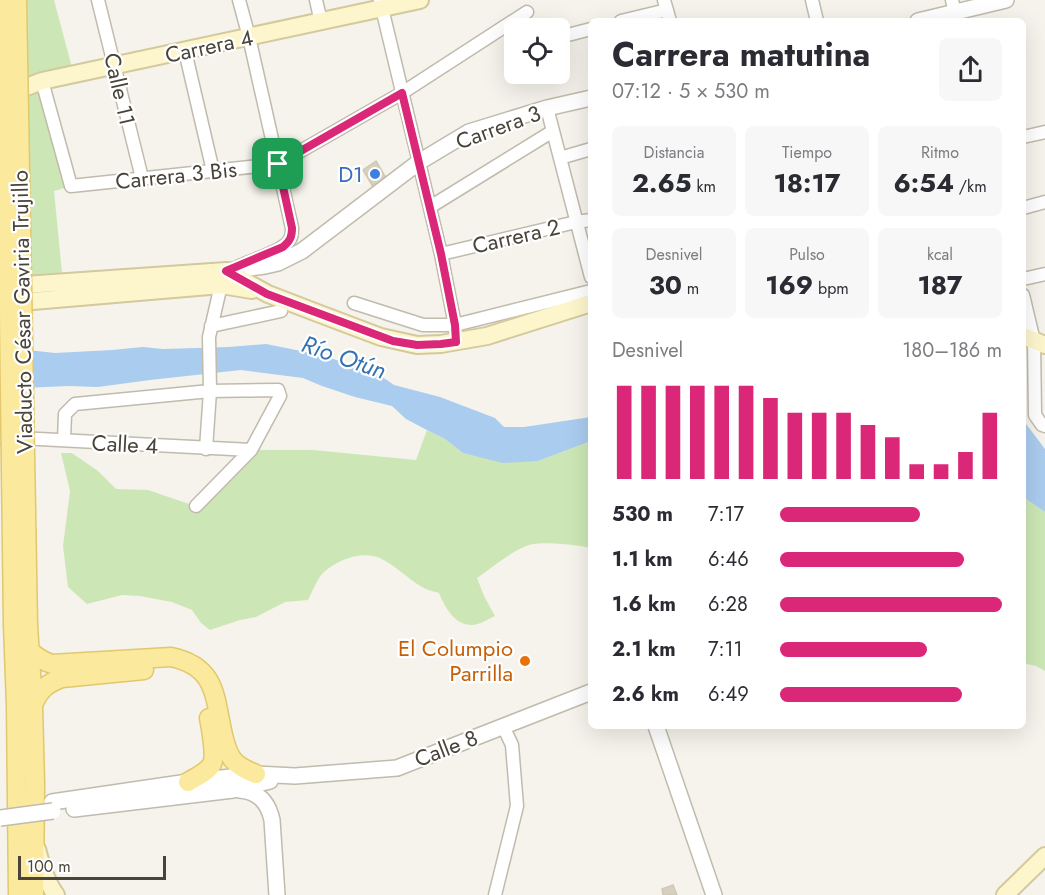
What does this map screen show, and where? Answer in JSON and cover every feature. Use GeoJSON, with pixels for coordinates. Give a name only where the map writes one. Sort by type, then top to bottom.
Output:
{"type":"FeatureCollection","features":[{"type":"Feature","properties":{"kind":"main road","name":"Viaducto César Gaviria Trujillo"},"geometry":{"type":"LineString","coordinates":[[5,0],[20,636]]}},
{"type":"Feature","properties":{"kind":"main road","name":"Viaducto César Gaviria Trujillo"},"geometry":{"type":"LineString","coordinates":[[17,0],[20,636]]}},
{"type":"Feature","properties":{"kind":"main road","name":"Carrera 4"},"geometry":{"type":"LineString","coordinates":[[0,97],[42,81],[321,22],[382,4],[420,0]]}},
{"type":"Feature","properties":{"kind":"main road"},"geometry":{"type":"LineString","coordinates":[[0,304],[224,278]]}},
{"type":"Feature","properties":{"kind":"main road"},"geometry":{"type":"LineString","coordinates":[[0,287],[224,278],[393,341],[417,345],[441,344],[455,334],[487,336],[588,304]]}},
{"type":"Feature","properties":{"kind":"main road"},"geometry":{"type":"LineString","coordinates":[[0,662],[20,636]]}},
{"type":"Feature","properties":{"kind":"main road"},"geometry":{"type":"LineString","coordinates":[[20,636],[33,705],[34,895]]}},
{"type":"Feature","properties":{"kind":"main road"},"geometry":{"type":"LineString","coordinates":[[20,636],[35,656],[52,664],[171,657],[190,662],[205,675],[214,690],[229,754],[240,766],[256,774]]}},
{"type":"Feature","properties":{"kind":"main road"},"geometry":{"type":"LineString","coordinates":[[18,895],[16,705],[20,636]]}},
{"type":"Feature","properties":{"kind":"main road"},"geometry":{"type":"LineString","coordinates":[[33,705],[37,695],[44,687],[62,678],[169,668],[187,672],[204,693],[214,754],[212,764],[206,771],[188,782]]}},
{"type":"Feature","properties":{"kind":"main road"},"geometry":{"type":"LineString","coordinates":[[0,718],[9,730],[13,741],[17,781]]}},
{"type":"Feature","properties":{"kind":"main road"},"geometry":{"type":"LineString","coordinates":[[35,838],[43,868],[56,895]]}},
{"type":"Feature","properties":{"kind":"main road"},"geometry":{"type":"LineString","coordinates":[[1005,895],[1045,856]]}},
{"type":"Feature","properties":{"kind":"street","name":"Calle 11"},"geometry":{"type":"LineString","coordinates":[[98,0],[142,178]]}},
{"type":"Feature","properties":{"kind":"street"},"geometry":{"type":"LineString","coordinates":[[206,449],[210,385],[210,332],[224,278],[283,247],[290,241],[292,234],[278,164],[239,0]]}},
{"type":"Feature","properties":{"kind":"street"},"geometry":{"type":"LineString","coordinates":[[316,0],[321,22]]}},
{"type":"Feature","properties":{"kind":"street"},"geometry":{"type":"LineString","coordinates":[[812,0],[816,18]]}},
{"type":"Feature","properties":{"kind":"street"},"geometry":{"type":"LineString","coordinates":[[929,18],[1006,0]]}},
{"type":"Feature","properties":{"kind":"street"},"geometry":{"type":"LineString","coordinates":[[382,4],[441,254],[455,334]]}},
{"type":"Feature","properties":{"kind":"street"},"geometry":{"type":"LineString","coordinates":[[634,18],[667,10]]}},
{"type":"Feature","properties":{"kind":"street","name":"Carrera 3 Bis"},"geometry":{"type":"LineString","coordinates":[[42,81],[71,186],[278,164],[402,93],[527,12]]}},
{"type":"Feature","properties":{"kind":"street"},"geometry":{"type":"LineString","coordinates":[[570,33],[588,29]]}},
{"type":"Feature","properties":{"kind":"street"},"geometry":{"type":"LineString","coordinates":[[185,51],[213,171]]}},
{"type":"Feature","properties":{"kind":"street","name":"Carrera 3"},"geometry":{"type":"LineString","coordinates":[[224,278],[278,263],[302,251],[419,162],[469,132],[547,108],[588,99]]}},
{"type":"Feature","properties":{"kind":"street"},"geometry":{"type":"LineString","coordinates":[[547,108],[588,266]]}},
{"type":"Feature","properties":{"kind":"street"},"geometry":{"type":"LineString","coordinates":[[430,207],[553,131]]}},
{"type":"Feature","properties":{"kind":"street"},"geometry":{"type":"LineString","coordinates":[[1026,136],[1045,132]]}},
{"type":"Feature","properties":{"kind":"street"},"geometry":{"type":"LineString","coordinates":[[560,158],[588,151]]}},
{"type":"Feature","properties":{"kind":"street"},"geometry":{"type":"LineString","coordinates":[[1026,207],[1045,202]]}},
{"type":"Feature","properties":{"kind":"street","name":"Carrera 2"},"geometry":{"type":"LineString","coordinates":[[441,254],[588,220]]}},
{"type":"Feature","properties":{"kind":"street"},"geometry":{"type":"LineString","coordinates":[[1026,278],[1045,274]]}},
{"type":"Feature","properties":{"kind":"street"},"geometry":{"type":"LineString","coordinates":[[354,303],[455,334],[588,292]]}},
{"type":"Feature","properties":{"kind":"street"},"geometry":{"type":"LineString","coordinates":[[1026,308],[1034,341],[1035,415],[1044,425]]}},
{"type":"Feature","properties":{"kind":"street"},"geometry":{"type":"LineString","coordinates":[[210,332],[281,311]]}},
{"type":"Feature","properties":{"kind":"street"},"geometry":{"type":"LineString","coordinates":[[64,440],[65,414],[75,404],[210,385],[278,390],[280,396],[251,450],[196,506]]}},
{"type":"Feature","properties":{"kind":"street","name":"Calle 4"},"geometry":{"type":"LineString","coordinates":[[0,437],[251,450]]}},
{"type":"Feature","properties":{"kind":"street","name":"Calle 8"},"geometry":{"type":"LineString","coordinates":[[0,808],[53,807],[233,789],[295,776],[397,768],[588,693]]}},
{"type":"Feature","properties":{"kind":"street"},"geometry":{"type":"LineString","coordinates":[[495,895],[517,806],[512,745],[503,726]]}},
{"type":"Feature","properties":{"kind":"street"},"geometry":{"type":"LineString","coordinates":[[658,729],[714,895]]}},
{"type":"Feature","properties":{"kind":"street","name":"Calle 8"},"geometry":{"type":"LineString","coordinates":[[0,818],[188,782],[256,774],[295,776]]}},
{"type":"Feature","properties":{"kind":"street"},"geometry":{"type":"LineString","coordinates":[[233,789],[256,794],[269,810],[272,820],[277,895]]}},
{"type":"Feature","properties":{"kind":"green space"},"geometry":{"type":"Polygon","coordinates":[[[0,0],[54,0],[74,75],[43,81],[71,186],[54,191],[63,283],[0,287],[0,0]]]}},
{"type":"Feature","properties":{"kind":"green space"},"geometry":{"type":"Polygon","coordinates":[[[427,430],[445,439],[463,453],[538,461],[588,442],[588,548],[542,543],[529,545],[509,555],[477,578],[495,616],[472,625],[455,619],[439,593],[422,587],[380,558],[365,555],[343,560],[329,568],[320,577],[308,600],[285,602],[256,617],[210,630],[201,623],[192,610],[172,602],[122,595],[87,604],[68,587],[63,546],[70,491],[61,453],[72,453],[98,471],[116,489],[148,490],[195,506],[251,450],[313,450],[416,460],[427,430]]]}},
{"type":"Feature","properties":{"kind":"green space"},"geometry":{"type":"Polygon","coordinates":[[[1026,499],[1045,512],[1045,671],[1026,664],[1026,499]]]}},
{"type":"Feature","properties":{"kind":"water","name":"Río Otún"},"geometry":{"type":"Polygon","coordinates":[[[266,344],[321,355],[378,374],[394,385],[440,397],[495,418],[504,427],[524,427],[588,417],[588,442],[538,461],[503,463],[463,453],[445,439],[406,419],[392,406],[355,397],[303,378],[241,370],[98,387],[0,389],[0,347],[55,353],[143,347],[163,349],[266,344]]]}},
{"type":"Feature","properties":{"kind":"water"},"geometry":{"type":"Polygon","coordinates":[[[1026,424],[1045,449],[1045,512],[1026,499],[1026,424]]]}},
{"type":"Feature","properties":{"kind":"building","name":"D1"},"geometry":{"type":"Polygon","coordinates":[[[376,161],[386,178],[373,187],[363,170],[376,161]]]}},
{"type":"Feature","properties":{"kind":"building"},"geometry":{"type":"Polygon","coordinates":[[[673,885],[677,895],[663,895],[662,889],[673,885]]]}},
{"type":"Feature","properties":{"kind":"place","name":"D1"},"geometry":{"type":"Point","coordinates":[375,174]}},
{"type":"Feature","properties":{"kind":"place","name":"El Columpio Parrilla"},"geometry":{"type":"Point","coordinates":[525,661]}},
{"type":"Feature","properties":{"kind":"route"},"geometry":{"type":"LineString","coordinates":[[402,93],[441,254],[455,325],[456,342],[417,345],[393,341],[267,294],[226,271],[283,247],[290,241],[292,228],[278,164],[402,93]]}}]}
